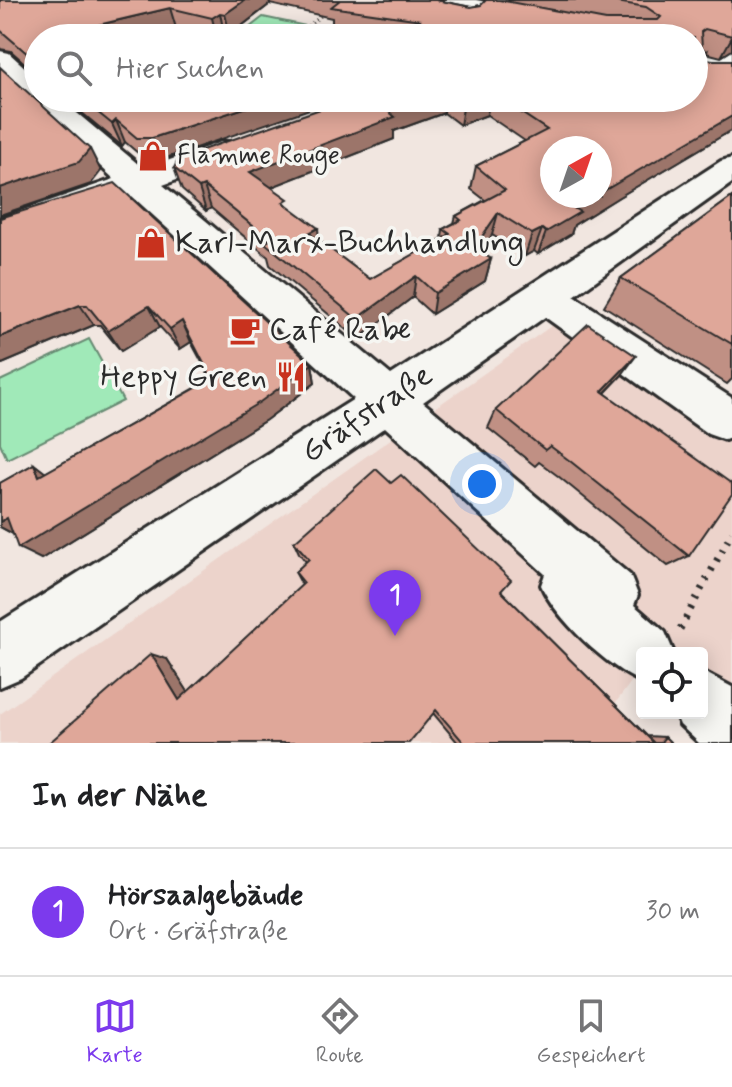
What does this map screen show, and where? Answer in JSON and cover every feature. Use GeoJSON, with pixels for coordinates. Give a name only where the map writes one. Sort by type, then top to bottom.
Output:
{"type":"FeatureCollection","features":[{"type":"Feature","properties":{"kind":"street"},"geometry":{"type":"LineString","coordinates":[[430,4],[542,24]]}},
{"type":"Feature","properties":{"kind":"street"},"geometry":{"type":"LineString","coordinates":[[501,18],[514,24]]}},
{"type":"Feature","properties":{"kind":"street"},"geometry":{"type":"LineString","coordinates":[[708,50],[732,54]]}},
{"type":"Feature","properties":{"kind":"street"},"geometry":{"type":"LineString","coordinates":[[0,59],[24,81]]}},
{"type":"Feature","properties":{"kind":"street"},"geometry":{"type":"LineString","coordinates":[[708,65],[732,71]]}},
{"type":"Feature","properties":{"kind":"street"},"geometry":{"type":"LineString","coordinates":[[8,105],[24,100]]}},
{"type":"Feature","properties":{"kind":"street"},"geometry":{"type":"LineString","coordinates":[[58,112],[638,647]]}},
{"type":"Feature","properties":{"kind":"street"},"geometry":{"type":"LineString","coordinates":[[0,231],[264,138]]}},
{"type":"Feature","properties":{"kind":"street","name":"Gräfstraße"},"geometry":{"type":"LineString","coordinates":[[0,657],[545,297],[732,168]]}},
{"type":"Feature","properties":{"kind":"street"},"geometry":{"type":"LineString","coordinates":[[545,297],[725,419]]}},
{"type":"Feature","properties":{"kind":"street"},"geometry":{"type":"LineString","coordinates":[[379,407],[610,595]]}},
{"type":"Feature","properties":{"kind":"street"},"geometry":{"type":"LineString","coordinates":[[708,708],[732,729]]}},
{"type":"Feature","properties":{"kind":"path"},"geometry":{"type":"LineString","coordinates":[[310,24],[329,10]]}},
{"type":"Feature","properties":{"kind":"path"},"geometry":{"type":"LineString","coordinates":[[688,618],[732,532]]}},
{"type":"Feature","properties":{"kind":"shaded area"},"geometry":{"type":"Polygon","coordinates":[[[581,305],[732,412],[732,743],[708,719],[708,647],[636,647],[636,675],[586,743],[0,743],[0,714],[581,305]]]}},
{"type":"Feature","properties":{"kind":"green space"},"geometry":{"type":"Polygon","coordinates":[[[263,17],[296,24],[254,24],[263,17]]]}},
{"type":"Feature","properties":{"kind":"green space"},"geometry":{"type":"Polygon","coordinates":[[[89,339],[123,401],[7,459],[0,443],[0,381],[89,339]]]}},
{"type":"Feature","properties":{"kind":"building"},"geometry":{"type":"Polygon","coordinates":[[[0,0],[245,0],[225,14],[220,13],[212,18],[170,8],[102,24],[24,24],[24,51],[0,30],[0,0]]]}},
{"type":"Feature","properties":{"kind":"building"},"geometry":{"type":"Polygon","coordinates":[[[340,0],[436,0],[471,7],[481,5],[486,0],[499,0],[606,20],[658,20],[661,17],[646,7],[605,0],[732,0],[732,36],[708,30],[708,24],[409,24],[421,20],[331,7],[340,0]]]}},
{"type":"Feature","properties":{"kind":"building"},"geometry":{"type":"Polygon","coordinates":[[[708,60],[732,60],[732,116],[612,186],[612,136],[540,136],[540,208],[577,208],[580,212],[546,232],[542,229],[532,234],[498,213],[474,248],[491,259],[435,293],[416,276],[357,319],[265,243],[270,240],[204,186],[199,188],[174,168],[179,158],[312,112],[389,112],[395,117],[250,172],[288,199],[283,202],[318,228],[309,233],[370,279],[450,234],[443,229],[461,220],[456,216],[505,190],[476,166],[547,130],[520,112],[708,112],[708,60]]]}},
{"type":"Feature","properties":{"kind":"building"},"geometry":{"type":"Polygon","coordinates":[[[0,67],[24,89],[24,112],[49,112],[90,149],[79,162],[0,188],[0,67]]]}},
{"type":"Feature","properties":{"kind":"building"},"geometry":{"type":"Polygon","coordinates":[[[97,112],[232,112],[152,138],[137,138],[116,120],[112,124],[97,112]]]}},
{"type":"Feature","properties":{"kind":"building"},"geometry":{"type":"Polygon","coordinates":[[[115,183],[312,364],[260,402],[18,548],[7,518],[0,522],[0,483],[34,464],[39,476],[212,379],[182,321],[170,329],[149,306],[108,331],[87,305],[80,305],[0,337],[0,218],[115,183]]]}},
{"type":"Feature","properties":{"kind":"building"},"geometry":{"type":"Polygon","coordinates":[[[732,197],[732,344],[621,278],[732,197]]]}},
{"type":"Feature","properties":{"kind":"building"},"geometry":{"type":"Polygon","coordinates":[[[588,324],[636,356],[602,391],[732,484],[732,494],[689,556],[570,461],[550,446],[545,450],[496,410],[588,324]]]}},
{"type":"Feature","properties":{"kind":"building"},"geometry":{"type":"Polygon","coordinates":[[[376,469],[391,483],[401,475],[511,580],[501,591],[654,743],[464,743],[436,710],[409,743],[49,743],[151,654],[179,700],[304,583],[295,572],[309,559],[294,542],[376,469]]]}},
{"type":"Feature","properties":{"kind":"tram line"},"geometry":{"type":"LineString","coordinates":[[708,60],[732,64]]}},
{"type":"Feature","properties":{"kind":"place","name":"Flamme Rouge"},"geometry":{"type":"Point","coordinates":[153,156]}},
{"type":"Feature","properties":{"kind":"place","name":"Karl-Marx-Buchhandlung"},"geometry":{"type":"Point","coordinates":[151,243]}},
{"type":"Feature","properties":{"kind":"place","name":"Café Rabe"},"geometry":{"type":"Point","coordinates":[245,330]}},
{"type":"Feature","properties":{"kind":"place","name":"Heppy Green"},"geometry":{"type":"Point","coordinates":[291,377]}},
{"type":"Feature","properties":{"kind":"place","name":"Hörsaalgebäude"},"geometry":{"type":"Point","coordinates":[395,636]}}]}
